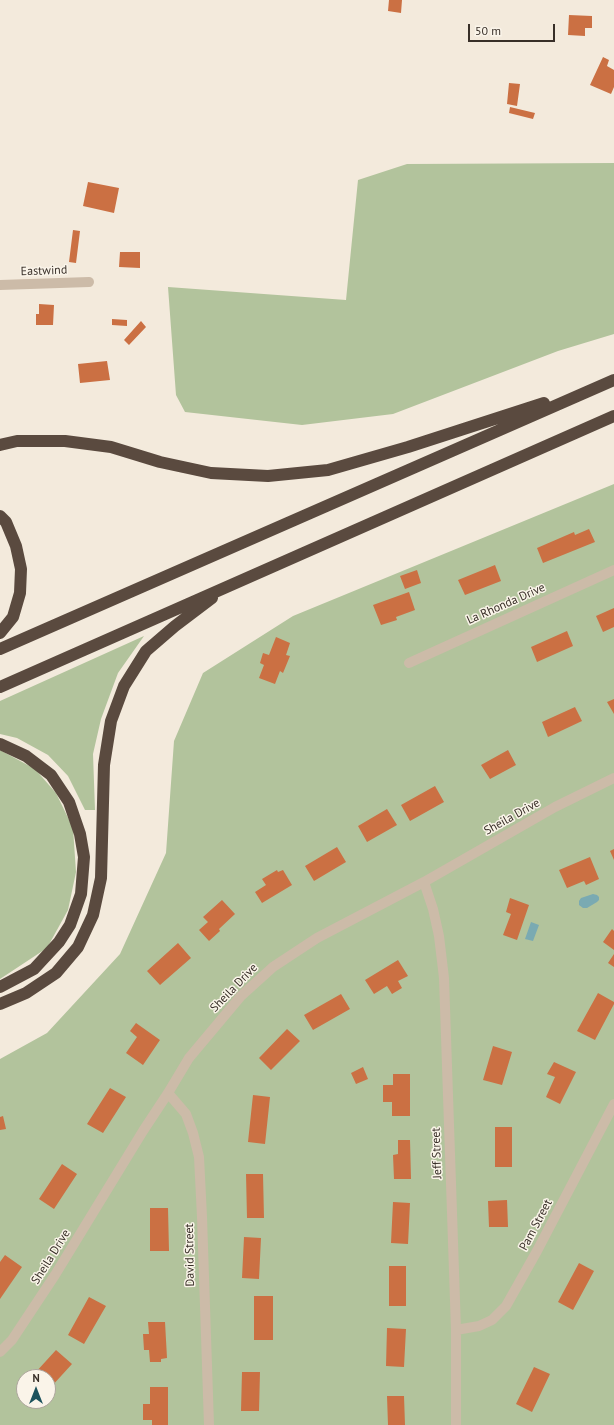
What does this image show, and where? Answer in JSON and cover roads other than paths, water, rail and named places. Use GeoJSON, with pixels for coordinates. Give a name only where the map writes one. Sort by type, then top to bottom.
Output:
{"type":"FeatureCollection","features":[{"type":"Feature","properties":{"kind":"highway"},"geometry":{"type":"LineString","coordinates":[[0,445],[17,441],[66,441],[111,447],[160,462],[211,473],[268,476],[328,470],[408,447],[611,381]]}},
{"type":"Feature","properties":{"kind":"highway"},"geometry":{"type":"LineString","coordinates":[[0,649],[611,381]]}},
{"type":"Feature","properties":{"kind":"highway"},"geometry":{"type":"LineString","coordinates":[[0,687],[614,416]]}},
{"type":"Feature","properties":{"kind":"highway"},"geometry":{"type":"LineString","coordinates":[[0,516],[6,522],[16,546],[20,569],[20,593],[13,617],[0,633]]}},
{"type":"Feature","properties":{"kind":"highway"},"geometry":{"type":"LineString","coordinates":[[0,1004],[26,993],[56,973],[78,947],[93,915],[101,878],[104,765],[110,721],[124,686],[146,651],[175,626],[229,585]]}},
{"type":"Feature","properties":{"kind":"highway"},"geometry":{"type":"LineString","coordinates":[[0,744],[26,756],[50,775],[70,802],[80,834],[84,857],[80,894],[70,925],[59,942],[34,969],[0,987]]}},
{"type":"Feature","properties":{"kind":"street","name":"Eastwind"},"geometry":{"type":"LineString","coordinates":[[0,285],[89,282]]}},
{"type":"Feature","properties":{"kind":"street","name":"La Rhonda Drive"},"geometry":{"type":"LineString","coordinates":[[409,663],[614,570]]}},
{"type":"Feature","properties":{"kind":"street","name":"Sheila Drive"},"geometry":{"type":"LineString","coordinates":[[0,1352],[12,1340],[55,1275],[189,1058],[210,1031],[241,996],[273,967],[317,938],[424,882],[545,813],[614,778]]}},
{"type":"Feature","properties":{"kind":"street","name":"Jeff Street"},"geometry":{"type":"LineString","coordinates":[[424,882],[433,909],[439,936],[444,978],[456,1330],[456,1425]]}},
{"type":"Feature","properties":{"kind":"street","name":"David Street"},"geometry":{"type":"LineString","coordinates":[[168,1093],[186,1114],[193,1133],[199,1157],[208,1425]]}},
{"type":"Feature","properties":{"kind":"street","name":"Pam Street"},"geometry":{"type":"LineString","coordinates":[[456,1330],[479,1326],[492,1320],[506,1306],[537,1251],[614,1104]]}},
{"type":"Feature","properties":{"kind":"water"},"geometry":{"type":"Polygon","coordinates":[[[593,894],[599,897],[597,902],[587,908],[583,908],[579,905],[581,898],[593,894]]]}},
{"type":"Feature","properties":{"kind":"water"},"geometry":{"type":"Polygon","coordinates":[[[531,922],[539,925],[533,941],[525,939],[531,922]]]}}]}
